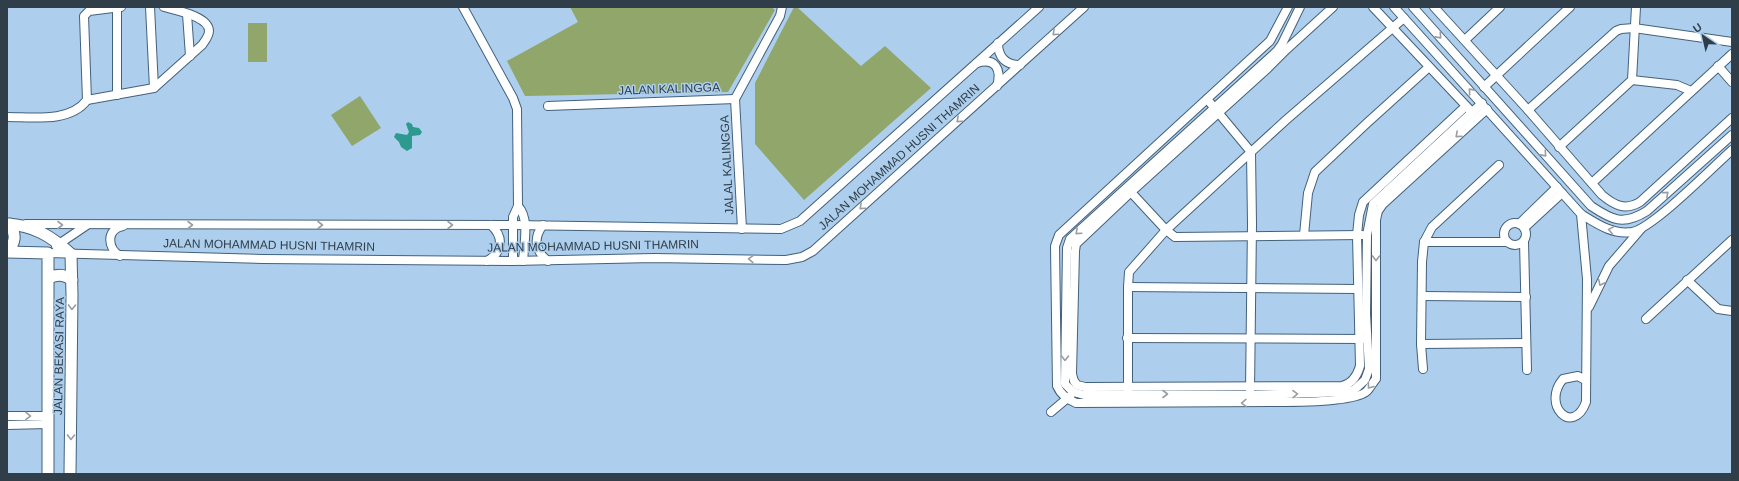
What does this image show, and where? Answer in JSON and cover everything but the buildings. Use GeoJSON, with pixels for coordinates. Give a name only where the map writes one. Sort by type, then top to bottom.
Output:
{"type":"FeatureCollection","features":[{"type":"Feature","properties":{"kind":"main road"},"geometry":{"type":"LineString","coordinates":[[7,252],[15,240],[13,224],[48,235],[71,254]]}},
{"type":"Feature","properties":{"kind":"main road","name":"JALAN MOHAMMAD HUSNI THAMRIN"},"geometry":{"type":"LineString","coordinates":[[7,252],[48,253]]}},
{"type":"Feature","properties":{"kind":"main road","name":"JALAN BEKASI RAYA"},"geometry":{"type":"LineString","coordinates":[[48,253],[48,474]]}},
{"type":"Feature","properties":{"kind":"main road","name":"JALAN BEKASI RAYA"},"geometry":{"type":"LineString","coordinates":[[70,474],[71,254]]}},
{"type":"Feature","properties":{"kind":"main road"},"geometry":{"type":"LineString","coordinates":[[49,278],[63,275],[72,280]]}},
{"type":"Feature","properties":{"kind":"street"},"geometry":{"type":"LineString","coordinates":[[7,117],[62,116],[83,105],[87,100],[84,16],[89,11],[119,7],[117,95]]}},
{"type":"Feature","properties":{"kind":"street"},"geometry":{"type":"LineString","coordinates":[[150,7],[154,88]]}},
{"type":"Feature","properties":{"kind":"street"},"geometry":{"type":"LineString","coordinates":[[87,100],[154,88],[202,45],[209,31],[208,26],[204,21],[164,7]]}},
{"type":"Feature","properties":{"kind":"street"},"geometry":{"type":"LineString","coordinates":[[463,7],[517,109],[518,206],[515,211],[513,225],[513,261]]}},
{"type":"Feature","properties":{"kind":"street","name":"JALAN KALINGGA"},"geometry":{"type":"LineString","coordinates":[[548,106],[735,99],[780,16],[782,7]]}},
{"type":"Feature","properties":{"kind":"street","name":"JALAN MOHAMMAD HUSNI THAMRIN"},"geometry":{"type":"LineString","coordinates":[[13,224],[543,225],[781,229],[800,221],[1039,7]]}},
{"type":"Feature","properties":{"kind":"street","name":"JALAN MOHAMMAD HUSNI THAMRIN"},"geometry":{"type":"LineString","coordinates":[[48,253],[263,259],[487,261],[654,258],[786,260],[802,257],[813,251],[1084,7]]}},
{"type":"Feature","properties":{"kind":"street"},"geometry":{"type":"LineString","coordinates":[[1288,7],[1270,41],[1059,235],[1055,246],[1057,386],[1060,393],[1067,399],[1076,403],[1250,395],[1310,398],[1354,390],[1365,380],[1370,369],[1363,338],[1357,289],[1356,235],[1359,215],[1363,202],[1433,153]]}},
{"type":"Feature","properties":{"kind":"street"},"geometry":{"type":"LineString","coordinates":[[1281,50],[1300,7]]}},
{"type":"Feature","properties":{"kind":"street"},"geometry":{"type":"LineString","coordinates":[[1333,7],[1281,50],[1217,111],[1129,190],[1070,239],[1067,248],[1065,384],[1075,388],[1084,395],[1128,391],[1250,386],[1342,386],[1349,384],[1358,374],[1360,366],[1366,314],[1367,235],[1373,204],[1388,184],[1466,106]]}},
{"type":"Feature","properties":{"kind":"street"},"geometry":{"type":"LineString","coordinates":[[1373,7],[1475,115]]}},
{"type":"Feature","properties":{"kind":"street"},"geometry":{"type":"LineString","coordinates":[[1394,7],[1581,214],[1604,228],[1628,232],[1641,229]]}},
{"type":"Feature","properties":{"kind":"street"},"geometry":{"type":"LineString","coordinates":[[1414,7],[1527,136],[1591,206],[1608,217],[1622,221],[1636,218],[1647,211],[1732,136]]}},
{"type":"Feature","properties":{"kind":"street"},"geometry":{"type":"LineString","coordinates":[[1434,7],[1497,75],[1559,147],[1613,204],[1619,206],[1633,206],[1640,202],[1732,118]]}},
{"type":"Feature","properties":{"kind":"street"},"geometry":{"type":"LineString","coordinates":[[1465,40],[1500,7]]}},
{"type":"Feature","properties":{"kind":"street"},"geometry":{"type":"LineString","coordinates":[[1484,87],[1570,7]]}},
{"type":"Feature","properties":{"kind":"street"},"geometry":{"type":"LineString","coordinates":[[1559,147],[1632,80],[1636,7]]}},
{"type":"Feature","properties":{"kind":"street"},"geometry":{"type":"LineString","coordinates":[[187,14],[190,56]]}},
{"type":"Feature","properties":{"kind":"street"},"geometry":{"type":"LineString","coordinates":[[1128,391],[1127,338],[1129,272],[1166,230],[1251,152],[1404,18]]}},
{"type":"Feature","properties":{"kind":"street"},"geometry":{"type":"LineString","coordinates":[[1415,30],[1426,21]]}},
{"type":"Feature","properties":{"kind":"street"},"geometry":{"type":"LineString","coordinates":[[1528,110],[1616,31],[1621,29],[1634,28],[1732,42]]}},
{"type":"Feature","properties":{"kind":"street"},"geometry":{"type":"LineString","coordinates":[[998,43],[998,50],[1001,57],[1006,62],[1012,65],[1020,65]]}},
{"type":"Feature","properties":{"kind":"street"},"geometry":{"type":"LineString","coordinates":[[1592,183],[1691,90],[1732,54]]}},
{"type":"Feature","properties":{"kind":"street"},"geometry":{"type":"LineString","coordinates":[[976,64],[984,61],[992,63],[998,69],[1000,77],[997,86]]}},
{"type":"Feature","properties":{"kind":"street"},"geometry":{"type":"LineString","coordinates":[[1718,66],[1732,82]]}},
{"type":"Feature","properties":{"kind":"street"},"geometry":{"type":"LineString","coordinates":[[1304,235],[1308,193],[1315,172],[1339,148],[1429,68]]}},
{"type":"Feature","properties":{"kind":"street"},"geometry":{"type":"LineString","coordinates":[[1632,80],[1677,84],[1691,90]]}},
{"type":"Feature","properties":{"kind":"street","name":"JALAL KALINGGA"},"geometry":{"type":"LineString","coordinates":[[735,99],[742,229]]}},
{"type":"Feature","properties":{"kind":"street"},"geometry":{"type":"LineString","coordinates":[[1207,100],[1251,152],[1252,288],[1250,395]]}},
{"type":"Feature","properties":{"kind":"street"},"geometry":{"type":"LineString","coordinates":[[1128,391],[1196,398],[1357,397],[1367,392],[1376,378],[1376,220],[1382,205],[1433,153],[1484,106]]}},
{"type":"Feature","properties":{"kind":"street"},"geometry":{"type":"LineString","coordinates":[[1518,144],[1527,136]]}},
{"type":"Feature","properties":{"kind":"street"},"geometry":{"type":"LineString","coordinates":[[1588,310],[1609,266],[1641,229],[1659,216],[1732,150]]}},
{"type":"Feature","properties":{"kind":"street"},"geometry":{"type":"LineString","coordinates":[[1423,369],[1421,344],[1424,242],[1432,227],[1499,165]]}},
{"type":"Feature","properties":{"kind":"street"},"geometry":{"type":"LineString","coordinates":[[1119,180],[1166,230],[1175,237],[1304,235],[1376,236]]}},
{"type":"Feature","properties":{"kind":"street"},"geometry":{"type":"LineString","coordinates":[[1522,226],[1560,190]]}},
{"type":"Feature","properties":{"kind":"street"},"geometry":{"type":"LineString","coordinates":[[1640,202],[1647,211]]}},
{"type":"Feature","properties":{"kind":"street"},"geometry":{"type":"LineString","coordinates":[[518,206],[522,210],[525,225],[523,261]]}},
{"type":"Feature","properties":{"kind":"street"},"geometry":{"type":"LineString","coordinates":[[1581,214],[1586,266],[1588,310],[1585,380],[1587,390],[1586,402],[1581,412],[1572,416],[1561,415],[1556,407],[1557,386],[1564,379],[1578,376],[1585,380]]}},
{"type":"Feature","properties":{"kind":"street"},"geometry":{"type":"LineString","coordinates":[[1507,242],[1504,237],[1506,228],[1514,223],[1522,226],[1526,234],[1524,240],[1527,370]]}},
{"type":"Feature","properties":{"kind":"street"},"geometry":{"type":"LineString","coordinates":[[48,253],[88,225]]}},
{"type":"Feature","properties":{"kind":"street"},"geometry":{"type":"LineString","coordinates":[[120,256],[114,252],[109,241],[114,230],[119,226],[126,225]]}},
{"type":"Feature","properties":{"kind":"street"},"geometry":{"type":"LineString","coordinates":[[487,261],[499,252],[501,244],[497,230],[491,225]]}},
{"type":"Feature","properties":{"kind":"street"},"geometry":{"type":"LineString","coordinates":[[543,225],[536,237],[536,244],[543,257],[548,261]]}},
{"type":"Feature","properties":{"kind":"street"},"geometry":{"type":"LineString","coordinates":[[1424,242],[1507,242],[1516,245],[1524,240]]}},
{"type":"Feature","properties":{"kind":"street"},"geometry":{"type":"LineString","coordinates":[[1646,319],[1732,240]]}},
{"type":"Feature","properties":{"kind":"street"},"geometry":{"type":"LineString","coordinates":[[1687,280],[1718,309],[1731,310]]}},
{"type":"Feature","properties":{"kind":"street"},"geometry":{"type":"LineString","coordinates":[[1128,287],[1357,289]]}},
{"type":"Feature","properties":{"kind":"street"},"geometry":{"type":"LineString","coordinates":[[1422,296],[1526,297]]}},
{"type":"Feature","properties":{"kind":"street"},"geometry":{"type":"LineString","coordinates":[[1366,314],[1375,315]]}},
{"type":"Feature","properties":{"kind":"street"},"geometry":{"type":"LineString","coordinates":[[1127,338],[1363,338]]}},
{"type":"Feature","properties":{"kind":"street"},"geometry":{"type":"LineString","coordinates":[[1421,344],[1526,344]]}},
{"type":"Feature","properties":{"kind":"street"},"geometry":{"type":"LineString","coordinates":[[1051,412],[1067,399],[1075,388]]}},
{"type":"Feature","properties":{"kind":"street"},"geometry":{"type":"LineString","coordinates":[[7,416],[49,420]]}},
{"type":"Feature","properties":{"kind":"street"},"geometry":{"type":"LineString","coordinates":[[7,425],[49,420]]}},
{"type":"Feature","properties":{"kind":"shaded area"},"geometry":{"type":"Polygon","coordinates":[[[570,7],[772,7],[775,10],[728,92],[525,96],[507,61],[578,22],[570,7]]]}},
{"type":"Feature","properties":{"kind":"shaded area"},"geometry":{"type":"Polygon","coordinates":[[[794,7],[797,7],[861,66],[885,46],[931,88],[804,200],[755,144],[755,83],[794,7]]]}},
{"type":"Feature","properties":{"kind":"shaded area"},"geometry":{"type":"Polygon","coordinates":[[[248,23],[267,23],[267,62],[248,62],[248,23]]]}},
{"type":"Feature","properties":{"kind":"shaded area"},"geometry":{"type":"Polygon","coordinates":[[[360,96],[381,128],[352,146],[331,115],[360,96]]]}},
{"type":"Feature","properties":{"kind":"shaded area"},"geometry":{"type":"Polygon","coordinates":[[[408,122],[412,124],[413,127],[419,128],[422,132],[420,135],[412,136],[412,148],[407,151],[401,147],[399,142],[394,137],[396,133],[407,135],[409,132],[406,124],[408,122]]]}}]}
